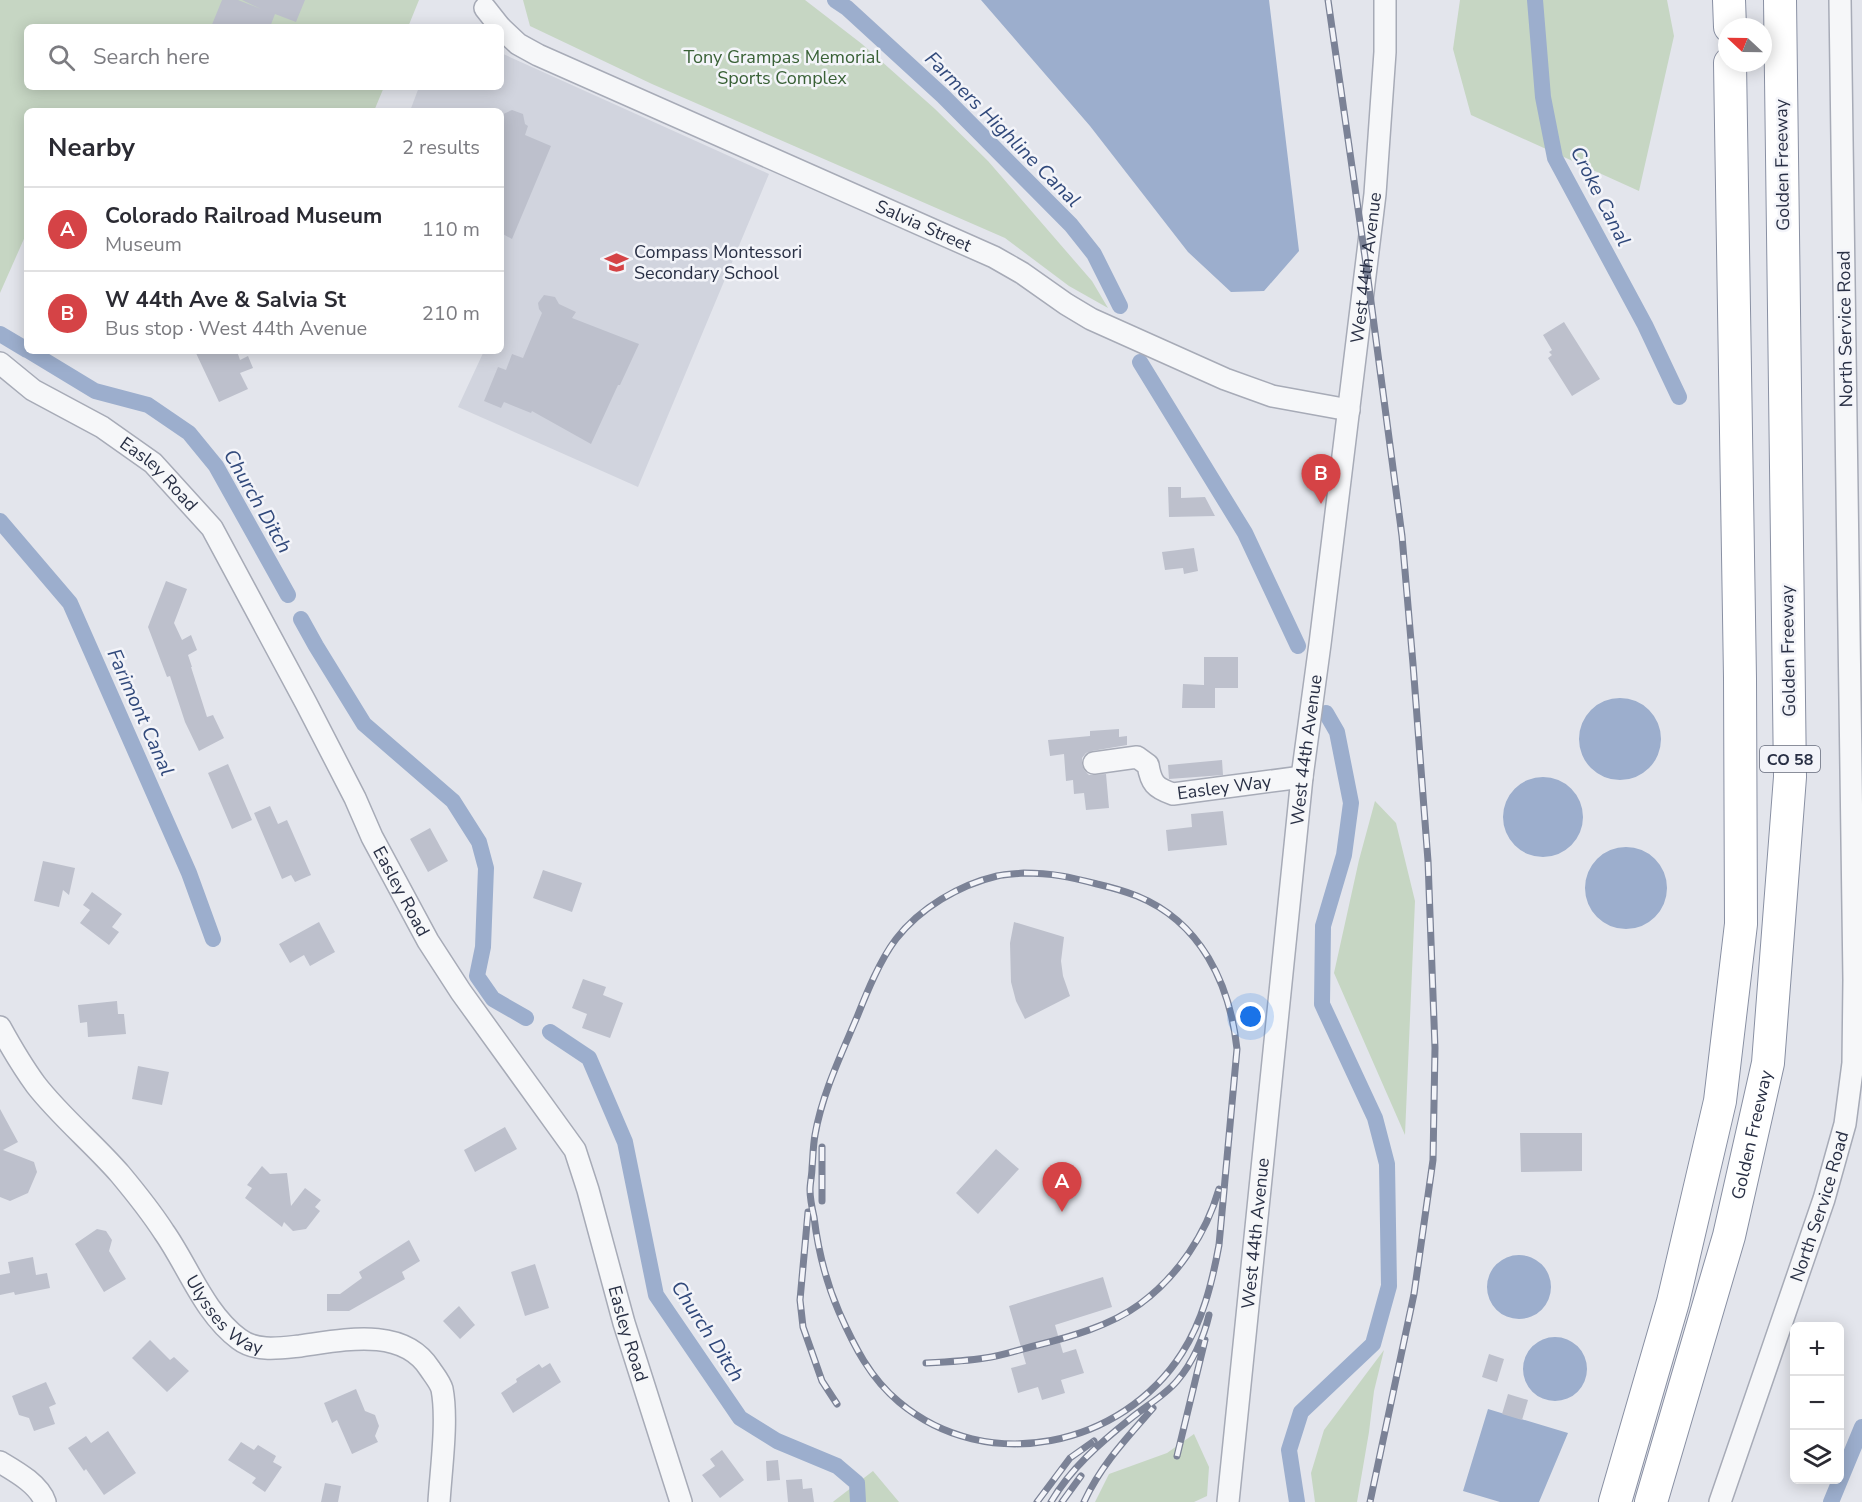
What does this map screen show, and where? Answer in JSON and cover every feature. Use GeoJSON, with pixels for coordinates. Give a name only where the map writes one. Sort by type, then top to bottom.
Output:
{"type":"FeatureCollection","features":[{"type":"Feature","properties":{"kind":"highway"},"geometry":{"type":"LineString","coordinates":[[1729,0],[1730,18]]}},
{"type":"Feature","properties":{"kind":"highway","name":"Golden Freeway"},"geometry":{"type":"LineString","coordinates":[[1651,1502],[1729,1236],[1768,1063],[1790,777],[1780,0]]}},
{"type":"Feature","properties":{"kind":"highway","name":"CO 58"},"geometry":{"type":"LineString","coordinates":[[1615,1502],[1673,1302],[1720,1101],[1741,924],[1740,678],[1730,72]]}},
{"type":"Feature","properties":{"kind":"street","name":"West 44th Avenue"},"geometry":{"type":"LineString","coordinates":[[1228,1502],[1302,777],[1375,194],[1385,52],[1385,0]]}},
{"type":"Feature","properties":{"kind":"street","name":"North Service Road"},"geometry":{"type":"LineString","coordinates":[[1720,1502],[1824,1199],[1845,1124],[1853,1063],[1854,980],[1840,0]]}},
{"type":"Feature","properties":{"kind":"street","name":"Salvia Street"},"geometry":{"type":"LineString","coordinates":[[485,8],[498,24]]}},
{"type":"Feature","properties":{"kind":"street","name":"Salvia Street"},"geometry":{"type":"LineString","coordinates":[[504,30],[518,44],[538,55],[994,257],[1023,273],[1066,304],[1118,331],[1258,392],[1349,410]]}},
{"type":"Feature","properties":{"kind":"street","name":"Easley Road"},"geometry":{"type":"LineString","coordinates":[[0,363],[33,390],[102,427],[153,463],[212,528],[306,703],[355,798],[372,837],[428,941],[461,992],[575,1150],[624,1323],[681,1502]]}},
{"type":"Feature","properties":{"kind":"street","name":"Easley Way"},"geometry":{"type":"LineString","coordinates":[[1094,763],[1137,757],[1148,765],[1150,778],[1159,789],[1173,794],[1302,777]]}},
{"type":"Feature","properties":{"kind":"street","name":"Ulysses Way"},"geometry":{"type":"LineString","coordinates":[[0,1027],[37,1086],[120,1174],[165,1233],[187,1272],[223,1326],[241,1341],[257,1347],[277,1348],[350,1339],[392,1341],[412,1350],[428,1365],[441,1386],[443,1418],[439,1502]]}},
{"type":"Feature","properties":{"kind":"street"},"geometry":{"type":"LineString","coordinates":[[0,1462],[23,1475],[44,1497],[45,1502]]}},
{"type":"Feature","properties":{"kind":"shaded area","name":"Compass Montessori Secondary School"},"geometry":{"type":"Polygon","coordinates":[[[504,54],[769,174],[638,487],[458,407],[483,354],[504,354],[504,108],[411,108],[418,90],[504,90],[504,54]]]}},
{"type":"Feature","properties":{"kind":"green space"},"geometry":{"type":"Polygon","coordinates":[[[0,0],[419,0],[409,24],[24,24],[24,90],[383,90],[375,108],[24,108],[24,239],[0,293],[0,0]]]}},
{"type":"Feature","properties":{"kind":"green space","name":"Tony Grampas Memorial Sports Complex"},"geometry":{"type":"Polygon","coordinates":[[[523,0],[805,0],[862,44],[935,109],[988,161],[1092,281],[1108,308],[1069,286],[1005,238],[652,84],[530,26],[523,0]]]}},
{"type":"Feature","properties":{"kind":"green space"},"geometry":{"type":"Polygon","coordinates":[[[1460,0],[1667,0],[1674,36],[1639,191],[1471,115],[1453,49],[1460,0]]]}},
{"type":"Feature","properties":{"kind":"green space"},"geometry":{"type":"Polygon","coordinates":[[[1375,801],[1396,823],[1415,901],[1405,1135],[1334,973],[1359,860],[1375,801]]]}},
{"type":"Feature","properties":{"kind":"green space"},"geometry":{"type":"Polygon","coordinates":[[[1384,1350],[1374,1391],[1357,1502],[1315,1502],[1311,1473],[1324,1430],[1384,1350]]]}},
{"type":"Feature","properties":{"kind":"green space"},"geometry":{"type":"Polygon","coordinates":[[[1194,1434],[1209,1467],[1207,1496],[1194,1502],[1095,1502],[1109,1474],[1167,1453],[1194,1434]]]}},
{"type":"Feature","properties":{"kind":"green space"},"geometry":{"type":"Polygon","coordinates":[[[873,1471],[899,1502],[833,1502],[834,1501],[873,1471]]]}},
{"type":"Feature","properties":{"kind":"water"},"geometry":{"type":"Polygon","coordinates":[[[981,0],[1269,0],[1299,251],[1264,291],[1231,292],[1188,252],[1090,126],[981,0]]]}},
{"type":"Feature","properties":{"kind":"water"},"geometry":{"type":"Polygon","coordinates":[[[1620,698],[1636,701],[1649,710],[1658,723],[1661,739],[1658,755],[1649,768],[1636,777],[1620,780],[1604,777],[1591,768],[1582,755],[1579,739],[1582,723],[1591,710],[1604,701],[1620,698]]]}},
{"type":"Feature","properties":{"kind":"water"},"geometry":{"type":"Polygon","coordinates":[[[1535,777],[1551,777],[1572,788],[1583,809],[1583,825],[1572,846],[1551,857],[1535,857],[1521,851],[1509,839],[1503,825],[1503,809],[1509,795],[1521,783],[1535,777]]]}},
{"type":"Feature","properties":{"kind":"water"},"geometry":{"type":"Polygon","coordinates":[[[1626,847],[1642,850],[1655,859],[1664,872],[1667,888],[1664,904],[1655,917],[1642,926],[1626,929],[1610,926],[1597,917],[1588,904],[1585,888],[1588,872],[1597,859],[1610,850],[1626,847]]]}},
{"type":"Feature","properties":{"kind":"water"},"geometry":{"type":"Polygon","coordinates":[[[1519,1255],[1531,1257],[1542,1264],[1549,1275],[1551,1287],[1549,1299],[1542,1310],[1531,1317],[1519,1319],[1507,1317],[1496,1310],[1489,1299],[1487,1287],[1489,1275],[1496,1264],[1507,1257],[1519,1255]]]}},
{"type":"Feature","properties":{"kind":"water"},"geometry":{"type":"Polygon","coordinates":[[[1555,1337],[1573,1343],[1581,1351],[1587,1369],[1581,1387],[1573,1395],[1555,1401],[1537,1395],[1529,1387],[1523,1369],[1529,1351],[1537,1343],[1555,1337]]]}},
{"type":"Feature","properties":{"kind":"water"},"geometry":{"type":"Polygon","coordinates":[[[1488,1409],[1568,1433],[1539,1502],[1500,1502],[1463,1491],[1488,1409]]]}},
{"type":"Feature","properties":{"kind":"building"},"geometry":{"type":"Polygon","coordinates":[[[222,0],[238,0],[261,9],[242,0],[305,0],[296,22],[275,14],[271,24],[212,24],[222,0]]]}},
{"type":"Feature","properties":{"kind":"building"},"geometry":{"type":"Polygon","coordinates":[[[512,110],[523,114],[525,124],[528,126],[525,135],[551,146],[512,239],[504,235],[504,114],[512,110]]]}},
{"type":"Feature","properties":{"kind":"building"},"geometry":{"type":"Polygon","coordinates":[[[544,295],[555,297],[559,304],[576,312],[572,318],[639,344],[591,444],[532,411],[531,413],[504,402],[501,408],[484,401],[498,367],[506,370],[512,354],[523,358],[542,313],[538,303],[544,295]]]}},
{"type":"Feature","properties":{"kind":"building"},"geometry":{"type":"Polygon","coordinates":[[[1564,322],[1600,379],[1572,396],[1548,358],[1552,355],[1549,352],[1552,350],[1543,335],[1564,322]]]}},
{"type":"Feature","properties":{"kind":"building"},"geometry":{"type":"Polygon","coordinates":[[[196,354],[238,354],[240,360],[248,356],[253,368],[240,373],[248,389],[219,402],[196,354]]]}},
{"type":"Feature","properties":{"kind":"building"},"geometry":{"type":"Polygon","coordinates":[[[1168,487],[1181,487],[1181,498],[1205,497],[1215,516],[1169,517],[1168,487]]]}},
{"type":"Feature","properties":{"kind":"building"},"geometry":{"type":"Polygon","coordinates":[[[1194,548],[1198,571],[1184,574],[1183,568],[1165,570],[1162,552],[1194,548]]]}},
{"type":"Feature","properties":{"kind":"building"},"geometry":{"type":"Polygon","coordinates":[[[166,581],[187,589],[174,623],[182,640],[191,635],[197,650],[188,655],[207,717],[213,715],[224,738],[199,751],[185,722],[170,676],[167,677],[148,627],[166,581]]]}},
{"type":"Feature","properties":{"kind":"building"},"geometry":{"type":"Polygon","coordinates":[[[1204,657],[1238,657],[1238,688],[1215,688],[1215,708],[1182,708],[1183,684],[1204,685],[1204,657]]]}},
{"type":"Feature","properties":{"kind":"building"},"geometry":{"type":"Polygon","coordinates":[[[1119,729],[1119,737],[1127,736],[1127,745],[1092,751],[1086,753],[1082,758],[1084,770],[1089,775],[1106,774],[1109,808],[1086,810],[1084,793],[1074,794],[1073,780],[1066,781],[1064,754],[1050,756],[1048,740],[1090,736],[1090,731],[1119,729]]]}},
{"type":"Feature","properties":{"kind":"building"},"geometry":{"type":"Polygon","coordinates":[[[1222,760],[1223,775],[1169,779],[1168,765],[1222,760]]]}},
{"type":"Feature","properties":{"kind":"building"},"geometry":{"type":"Polygon","coordinates":[[[228,764],[252,820],[232,829],[208,773],[228,764]]]}},
{"type":"Feature","properties":{"kind":"building"},"geometry":{"type":"Polygon","coordinates":[[[270,806],[278,824],[287,820],[311,875],[295,882],[291,875],[282,879],[254,813],[270,806]]]}},
{"type":"Feature","properties":{"kind":"building"},"geometry":{"type":"Polygon","coordinates":[[[1223,811],[1227,845],[1168,851],[1166,830],[1192,827],[1191,814],[1223,811]]]}},
{"type":"Feature","properties":{"kind":"building"},"geometry":{"type":"Polygon","coordinates":[[[430,828],[448,861],[428,872],[410,839],[430,828]]]}},
{"type":"Feature","properties":{"kind":"building"},"geometry":{"type":"Polygon","coordinates":[[[43,861],[75,868],[69,895],[63,890],[59,907],[34,901],[43,861]]]}},
{"type":"Feature","properties":{"kind":"building"},"geometry":{"type":"Polygon","coordinates":[[[543,870],[582,883],[572,912],[533,898],[543,870]]]}},
{"type":"Feature","properties":{"kind":"building"},"geometry":{"type":"Polygon","coordinates":[[[92,892],[122,914],[112,927],[119,932],[109,945],[80,923],[90,910],[83,905],[92,892]]]}},
{"type":"Feature","properties":{"kind":"building"},"geometry":{"type":"Polygon","coordinates":[[[319,922],[335,952],[310,966],[304,955],[290,963],[279,944],[319,922]]]}},
{"type":"Feature","properties":{"kind":"building"},"geometry":{"type":"Polygon","coordinates":[[[1014,922],[1064,937],[1061,961],[1070,996],[1025,1019],[1016,1001],[1011,982],[1010,943],[1014,922]]]}},
{"type":"Feature","properties":{"kind":"building"},"geometry":{"type":"Polygon","coordinates":[[[583,979],[606,987],[603,995],[623,1003],[610,1038],[582,1028],[587,1014],[572,1008],[583,979]]]}},
{"type":"Feature","properties":{"kind":"building"},"geometry":{"type":"Polygon","coordinates":[[[117,1001],[118,1014],[124,1014],[126,1034],[88,1037],[87,1022],[80,1023],[78,1005],[117,1001]]]}},
{"type":"Feature","properties":{"kind":"building"},"geometry":{"type":"Polygon","coordinates":[[[138,1066],[169,1072],[162,1105],[132,1099],[138,1066]]]}},
{"type":"Feature","properties":{"kind":"building"},"geometry":{"type":"Polygon","coordinates":[[[0,1109],[18,1142],[3,1150],[34,1162],[37,1172],[28,1193],[10,1201],[0,1197],[0,1109]]]}},
{"type":"Feature","properties":{"kind":"building"},"geometry":{"type":"Polygon","coordinates":[[[505,1127],[517,1149],[475,1172],[464,1150],[505,1127]]]}},
{"type":"Feature","properties":{"kind":"building"},"geometry":{"type":"Polygon","coordinates":[[[1520,1133],[1582,1133],[1582,1171],[1521,1172],[1520,1133]]]}},
{"type":"Feature","properties":{"kind":"building"},"geometry":{"type":"Polygon","coordinates":[[[996,1149],[1019,1169],[978,1214],[956,1193],[996,1149]]]}},
{"type":"Feature","properties":{"kind":"building"},"geometry":{"type":"Polygon","coordinates":[[[262,1166],[270,1174],[287,1173],[291,1206],[305,1188],[321,1200],[315,1207],[320,1211],[306,1229],[293,1231],[284,1222],[282,1227],[245,1198],[252,1188],[247,1185],[262,1166]]]}},
{"type":"Feature","properties":{"kind":"building"},"geometry":{"type":"Polygon","coordinates":[[[97,1229],[106,1231],[112,1240],[109,1251],[126,1279],[104,1292],[75,1244],[97,1229]]]}},
{"type":"Feature","properties":{"kind":"building"},"geometry":{"type":"Polygon","coordinates":[[[409,1240],[420,1261],[402,1272],[405,1279],[349,1311],[327,1311],[327,1294],[340,1294],[362,1278],[359,1272],[409,1240]]]}},
{"type":"Feature","properties":{"kind":"building"},"geometry":{"type":"Polygon","coordinates":[[[33,1257],[36,1275],[47,1273],[50,1288],[15,1295],[14,1292],[0,1295],[0,1275],[10,1273],[8,1262],[33,1257]]]}},
{"type":"Feature","properties":{"kind":"building"},"geometry":{"type":"Polygon","coordinates":[[[535,1264],[549,1308],[525,1316],[511,1272],[535,1264]]]}},
{"type":"Feature","properties":{"kind":"building"},"geometry":{"type":"Polygon","coordinates":[[[1103,1277],[1112,1307],[1055,1325],[1063,1353],[1076,1349],[1084,1373],[1061,1380],[1065,1393],[1042,1400],[1038,1387],[1018,1393],[1011,1368],[1026,1364],[1009,1306],[1103,1277]]]}},
{"type":"Feature","properties":{"kind":"building"},"geometry":{"type":"Polygon","coordinates":[[[459,1306],[475,1325],[460,1339],[443,1321],[459,1306]]]}},
{"type":"Feature","properties":{"kind":"building"},"geometry":{"type":"Polygon","coordinates":[[[150,1340],[170,1360],[174,1357],[189,1371],[167,1392],[132,1358],[150,1340]]]}},
{"type":"Feature","properties":{"kind":"building"},"geometry":{"type":"Polygon","coordinates":[[[1489,1354],[1504,1359],[1497,1382],[1482,1377],[1489,1354]]]}},
{"type":"Feature","properties":{"kind":"building"},"geometry":{"type":"Polygon","coordinates":[[[550,1363],[561,1382],[513,1413],[501,1393],[517,1382],[516,1379],[539,1364],[542,1368],[550,1363]]]}},
{"type":"Feature","properties":{"kind":"building"},"geometry":{"type":"Polygon","coordinates":[[[46,1382],[56,1404],[49,1407],[55,1424],[34,1431],[29,1418],[19,1415],[12,1396],[46,1382]]]}},
{"type":"Feature","properties":{"kind":"building"},"geometry":{"type":"Polygon","coordinates":[[[356,1389],[365,1411],[375,1415],[379,1426],[375,1436],[378,1442],[352,1454],[337,1420],[332,1423],[324,1403],[356,1389]]]}},
{"type":"Feature","properties":{"kind":"building"},"geometry":{"type":"Polygon","coordinates":[[[1508,1394],[1528,1400],[1522,1420],[1502,1414],[1508,1394]]]}},
{"type":"Feature","properties":{"kind":"building"},"geometry":{"type":"Polygon","coordinates":[[[108,1431],[136,1473],[104,1495],[68,1448],[86,1436],[91,1443],[108,1431]]]}},
{"type":"Feature","properties":{"kind":"building"},"geometry":{"type":"Polygon","coordinates":[[[241,1442],[254,1450],[258,1445],[276,1456],[273,1462],[282,1467],[265,1492],[252,1483],[256,1478],[228,1460],[241,1442]]]}},
{"type":"Feature","properties":{"kind":"building"},"geometry":{"type":"Polygon","coordinates":[[[722,1450],[744,1480],[720,1498],[702,1475],[715,1466],[710,1459],[722,1450]]]}},
{"type":"Feature","properties":{"kind":"building"},"geometry":{"type":"Polygon","coordinates":[[[778,1460],[780,1480],[767,1481],[766,1461],[778,1460]]]}},
{"type":"Feature","properties":{"kind":"building"},"geometry":{"type":"Polygon","coordinates":[[[802,1479],[803,1489],[812,1488],[814,1502],[788,1502],[786,1480],[802,1479]]]}},
{"type":"Feature","properties":{"kind":"building"},"geometry":{"type":"Polygon","coordinates":[[[325,1483],[341,1486],[338,1502],[321,1502],[325,1483]]]}},
{"type":"Feature","properties":{"kind":"waterway","name":"Farmers Highline Canal"},"geometry":{"type":"LineString","coordinates":[[835,0],[847,8],[943,96],[1071,225],[1094,254],[1120,306]]}},
{"type":"Feature","properties":{"kind":"waterway","name":"Croke Canal"},"geometry":{"type":"LineString","coordinates":[[1535,0],[1543,97],[1555,158],[1645,325],[1679,397]]}},
{"type":"Feature","properties":{"kind":"waterway","name":"Church Ditch"},"geometry":{"type":"LineString","coordinates":[[0,334],[24,348]]}},
{"type":"Feature","properties":{"kind":"waterway","name":"Church Ditch"},"geometry":{"type":"LineString","coordinates":[[34,354],[95,391],[148,405],[189,433],[216,466],[288,595]]}},
{"type":"Feature","properties":{"kind":"waterway","name":"Farmers Highline Canal"},"geometry":{"type":"LineString","coordinates":[[1140,362],[1245,533],[1298,646]]}},
{"type":"Feature","properties":{"kind":"waterway","name":"Farimont Canal"},"geometry":{"type":"LineString","coordinates":[[0,521],[70,603],[189,873],[213,939]]}},
{"type":"Feature","properties":{"kind":"waterway","name":"Church Ditch"},"geometry":{"type":"LineString","coordinates":[[301,619],[364,724],[453,801],[479,842],[486,868],[483,947],[477,976],[493,999],[526,1018]]}},
{"type":"Feature","properties":{"kind":"waterway","name":"Farmers Highline Canal"},"geometry":{"type":"LineString","coordinates":[[1297,1502],[1289,1450],[1301,1412],[1373,1344],[1389,1286],[1387,1164],[1375,1118],[1322,1004],[1323,926],[1344,855],[1351,803],[1337,732],[1326,713]]}},
{"type":"Feature","properties":{"kind":"waterway","name":"Church Ditch"},"geometry":{"type":"LineString","coordinates":[[550,1032],[589,1058],[625,1142],[656,1295],[740,1418],[777,1441],[837,1466],[857,1483],[858,1502]]}},
{"type":"Feature","properties":{"kind":"waterway","name":"Croke Canal"},"geometry":{"type":"LineString","coordinates":[[1831,1502],[1862,1427]]}},
{"type":"Feature","properties":{"kind":"railway"},"geometry":{"type":"LineString","coordinates":[[1328,0],[1402,536],[1428,861],[1435,1048],[1433,1160],[1414,1294],[1370,1502]]}},
{"type":"Feature","properties":{"kind":"railway"},"geometry":{"type":"LineString","coordinates":[[1024,873],[1061,876],[1122,891],[1159,907],[1179,922],[1195,939],[1219,979],[1227,1001],[1237,1049],[1219,1245],[1206,1301],[1196,1328],[1182,1353],[1156,1385],[1125,1411],[1089,1429],[1051,1440],[1011,1444],[972,1439],[934,1425],[899,1402],[871,1372],[857,1349],[830,1289],[818,1242],[810,1190],[815,1135],[827,1090],[879,966],[890,947],[917,917],[941,899],[983,880],[1024,873]]}},
{"type":"Feature","properties":{"kind":"railway"},"geometry":{"type":"LineString","coordinates":[[822,1147],[822,1201]]}},
{"type":"Feature","properties":{"kind":"railway"},"geometry":{"type":"LineString","coordinates":[[926,1363],[971,1360],[1004,1354],[1089,1330],[1128,1312],[1167,1281],[1189,1253],[1207,1222],[1219,1189]]}},
{"type":"Feature","properties":{"kind":"railway"},"geometry":{"type":"LineString","coordinates":[[808,1212],[800,1300],[803,1327],[822,1381],[837,1404]]}},
{"type":"Feature","properties":{"kind":"railway"},"geometry":{"type":"LineString","coordinates":[[1051,1502],[1068,1478],[1097,1447],[1177,1381],[1197,1350],[1209,1315]]}},
{"type":"Feature","properties":{"kind":"railway"},"geometry":{"type":"LineString","coordinates":[[1177,1456],[1205,1340]]}},
{"type":"Feature","properties":{"kind":"railway"},"geometry":{"type":"LineString","coordinates":[[1084,1502],[1106,1464],[1153,1408]]}},
{"type":"Feature","properties":{"kind":"railway"},"geometry":{"type":"LineString","coordinates":[[1037,1502],[1070,1458],[1094,1441]]}},
{"type":"Feature","properties":{"kind":"railway"},"geometry":{"type":"LineString","coordinates":[[1062,1502],[1081,1476]]}},
{"type":"Feature","properties":{"kind":"place","name":"Compass Montessori Secondary School"},"geometry":{"type":"Point","coordinates":[616,262]}},
{"type":"Feature","properties":{"kind":"place","name":"W 44th Ave & Salvia St"},"geometry":{"type":"Point","coordinates":[1321,504]}},
{"type":"Feature","properties":{"kind":"place","name":"Colorado Railroad Museum"},"geometry":{"type":"Point","coordinates":[1062,1212]}}]}
